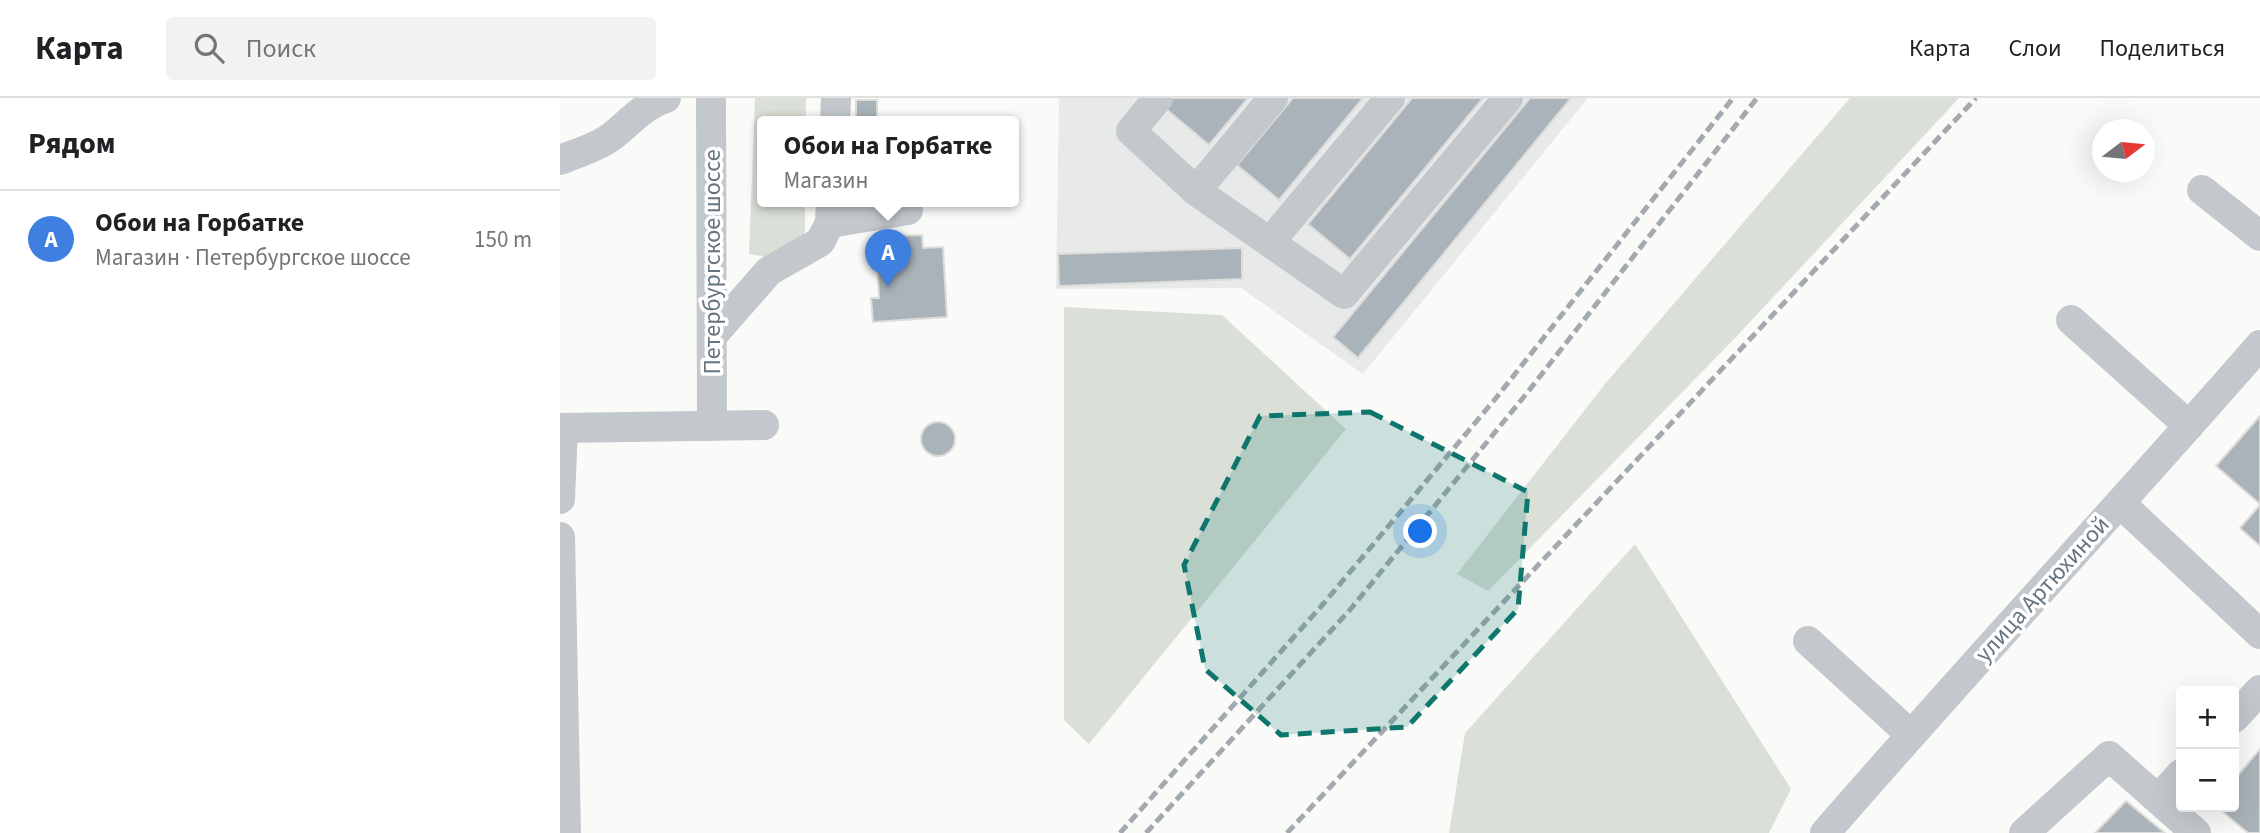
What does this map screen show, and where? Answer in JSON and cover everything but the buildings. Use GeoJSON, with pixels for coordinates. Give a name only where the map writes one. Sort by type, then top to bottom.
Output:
{"type":"FeatureCollection","features":[{"type":"Feature","properties":{"kind":"street"},"geometry":{"type":"LineString","coordinates":[[560,160],[609,138],[654,103],[666,98]]}},
{"type":"Feature","properties":{"kind":"street","name":"Петербургское шоссе"},"geometry":{"type":"LineString","coordinates":[[711,98],[712,426]]}},
{"type":"Feature","properties":{"kind":"street"},"geometry":{"type":"LineString","coordinates":[[835,116],[836,98]]}},
{"type":"Feature","properties":{"kind":"street"},"geometry":{"type":"LineString","coordinates":[[1158,98],[1131,131],[1196,191],[1344,294],[1508,98]]}},
{"type":"Feature","properties":{"kind":"street"},"geometry":{"type":"LineString","coordinates":[[1196,191],[1273,98]]}},
{"type":"Feature","properties":{"kind":"street"},"geometry":{"type":"LineString","coordinates":[[1270,242],[1390,98]]}},
{"type":"Feature","properties":{"kind":"street"},"geometry":{"type":"LineString","coordinates":[[2202,190],[2260,236]]}},
{"type":"Feature","properties":{"kind":"street"},"geometry":{"type":"LineString","coordinates":[[712,336],[769,271],[820,242],[831,212],[908,210]]}},
{"type":"Feature","properties":{"kind":"street"},"geometry":{"type":"LineString","coordinates":[[2071,320],[2189,426]]}},
{"type":"Feature","properties":{"kind":"street","name":"улица Артюхиной"},"geometry":{"type":"LineString","coordinates":[[1825,833],[1910,734],[2260,345]]}},
{"type":"Feature","properties":{"kind":"street"},"geometry":{"type":"LineString","coordinates":[[560,499],[562,428],[764,425]]}},
{"type":"Feature","properties":{"kind":"street"},"geometry":{"type":"LineString","coordinates":[[2120,503],[2260,634]]}},
{"type":"Feature","properties":{"kind":"street"},"geometry":{"type":"LineString","coordinates":[[560,537],[566,833]]}},
{"type":"Feature","properties":{"kind":"street"},"geometry":{"type":"LineString","coordinates":[[1808,641],[1910,734]]}},
{"type":"Feature","properties":{"kind":"street"},"geometry":{"type":"LineString","coordinates":[[2239,713],[2260,690]]}},
{"type":"Feature","properties":{"kind":"street"},"geometry":{"type":"LineString","coordinates":[[2024,833],[2109,756],[2196,833]]}},
{"type":"Feature","properties":{"kind":"street"},"geometry":{"type":"LineString","coordinates":[[2158,799],[2176,779]]}},
{"type":"Feature","properties":{"kind":"highlighted area"},"geometry":{"type":"Polygon","coordinates":[[[1370,412],[1528,492],[1518,609],[1407,727],[1281,735],[1205,669],[1184,565],[1260,416],[1370,412]]]}},
{"type":"Feature","properties":{"kind":"shaded area"},"geometry":{"type":"Polygon","coordinates":[[[755,98],[806,98],[806,116],[757,116],[757,207],[805,207],[805,232],[798,243],[767,257],[749,254],[755,98]]]}},
{"type":"Feature","properties":{"kind":"shaded area"},"geometry":{"type":"Polygon","coordinates":[[[1059,98],[1588,98],[1363,374],[1241,288],[1056,289],[1059,98]]]}},
{"type":"Feature","properties":{"kind":"shaded area"},"geometry":{"type":"Polygon","coordinates":[[[1850,98],[1959,98],[1736,337],[1488,591],[1457,574],[1605,384],[1850,98]]]}},
{"type":"Feature","properties":{"kind":"shaded area"},"geometry":{"type":"Polygon","coordinates":[[[1064,307],[1222,315],[1346,429],[1089,744],[1064,720],[1064,307]]]}},
{"type":"Feature","properties":{"kind":"shaded area"},"geometry":{"type":"Polygon","coordinates":[[[1635,544],[1791,789],[1769,833],[1449,833],[1465,733],[1635,544]]]}},
{"type":"Feature","properties":{"kind":"railway"},"geometry":{"type":"LineString","coordinates":[[1120,833],[1324,603],[1496,398],[1733,98]]}},
{"type":"Feature","properties":{"kind":"railway"},"geometry":{"type":"LineString","coordinates":[[1146,833],[1349,611],[1527,393],[1757,98]]}},
{"type":"Feature","properties":{"kind":"railway"},"geometry":{"type":"LineString","coordinates":[[1287,833],[1976,98]]}},
{"type":"Feature","properties":{"kind":"place","name":"Обои на Горбатке"},"geometry":{"type":"Point","coordinates":[888,287]}}]}
